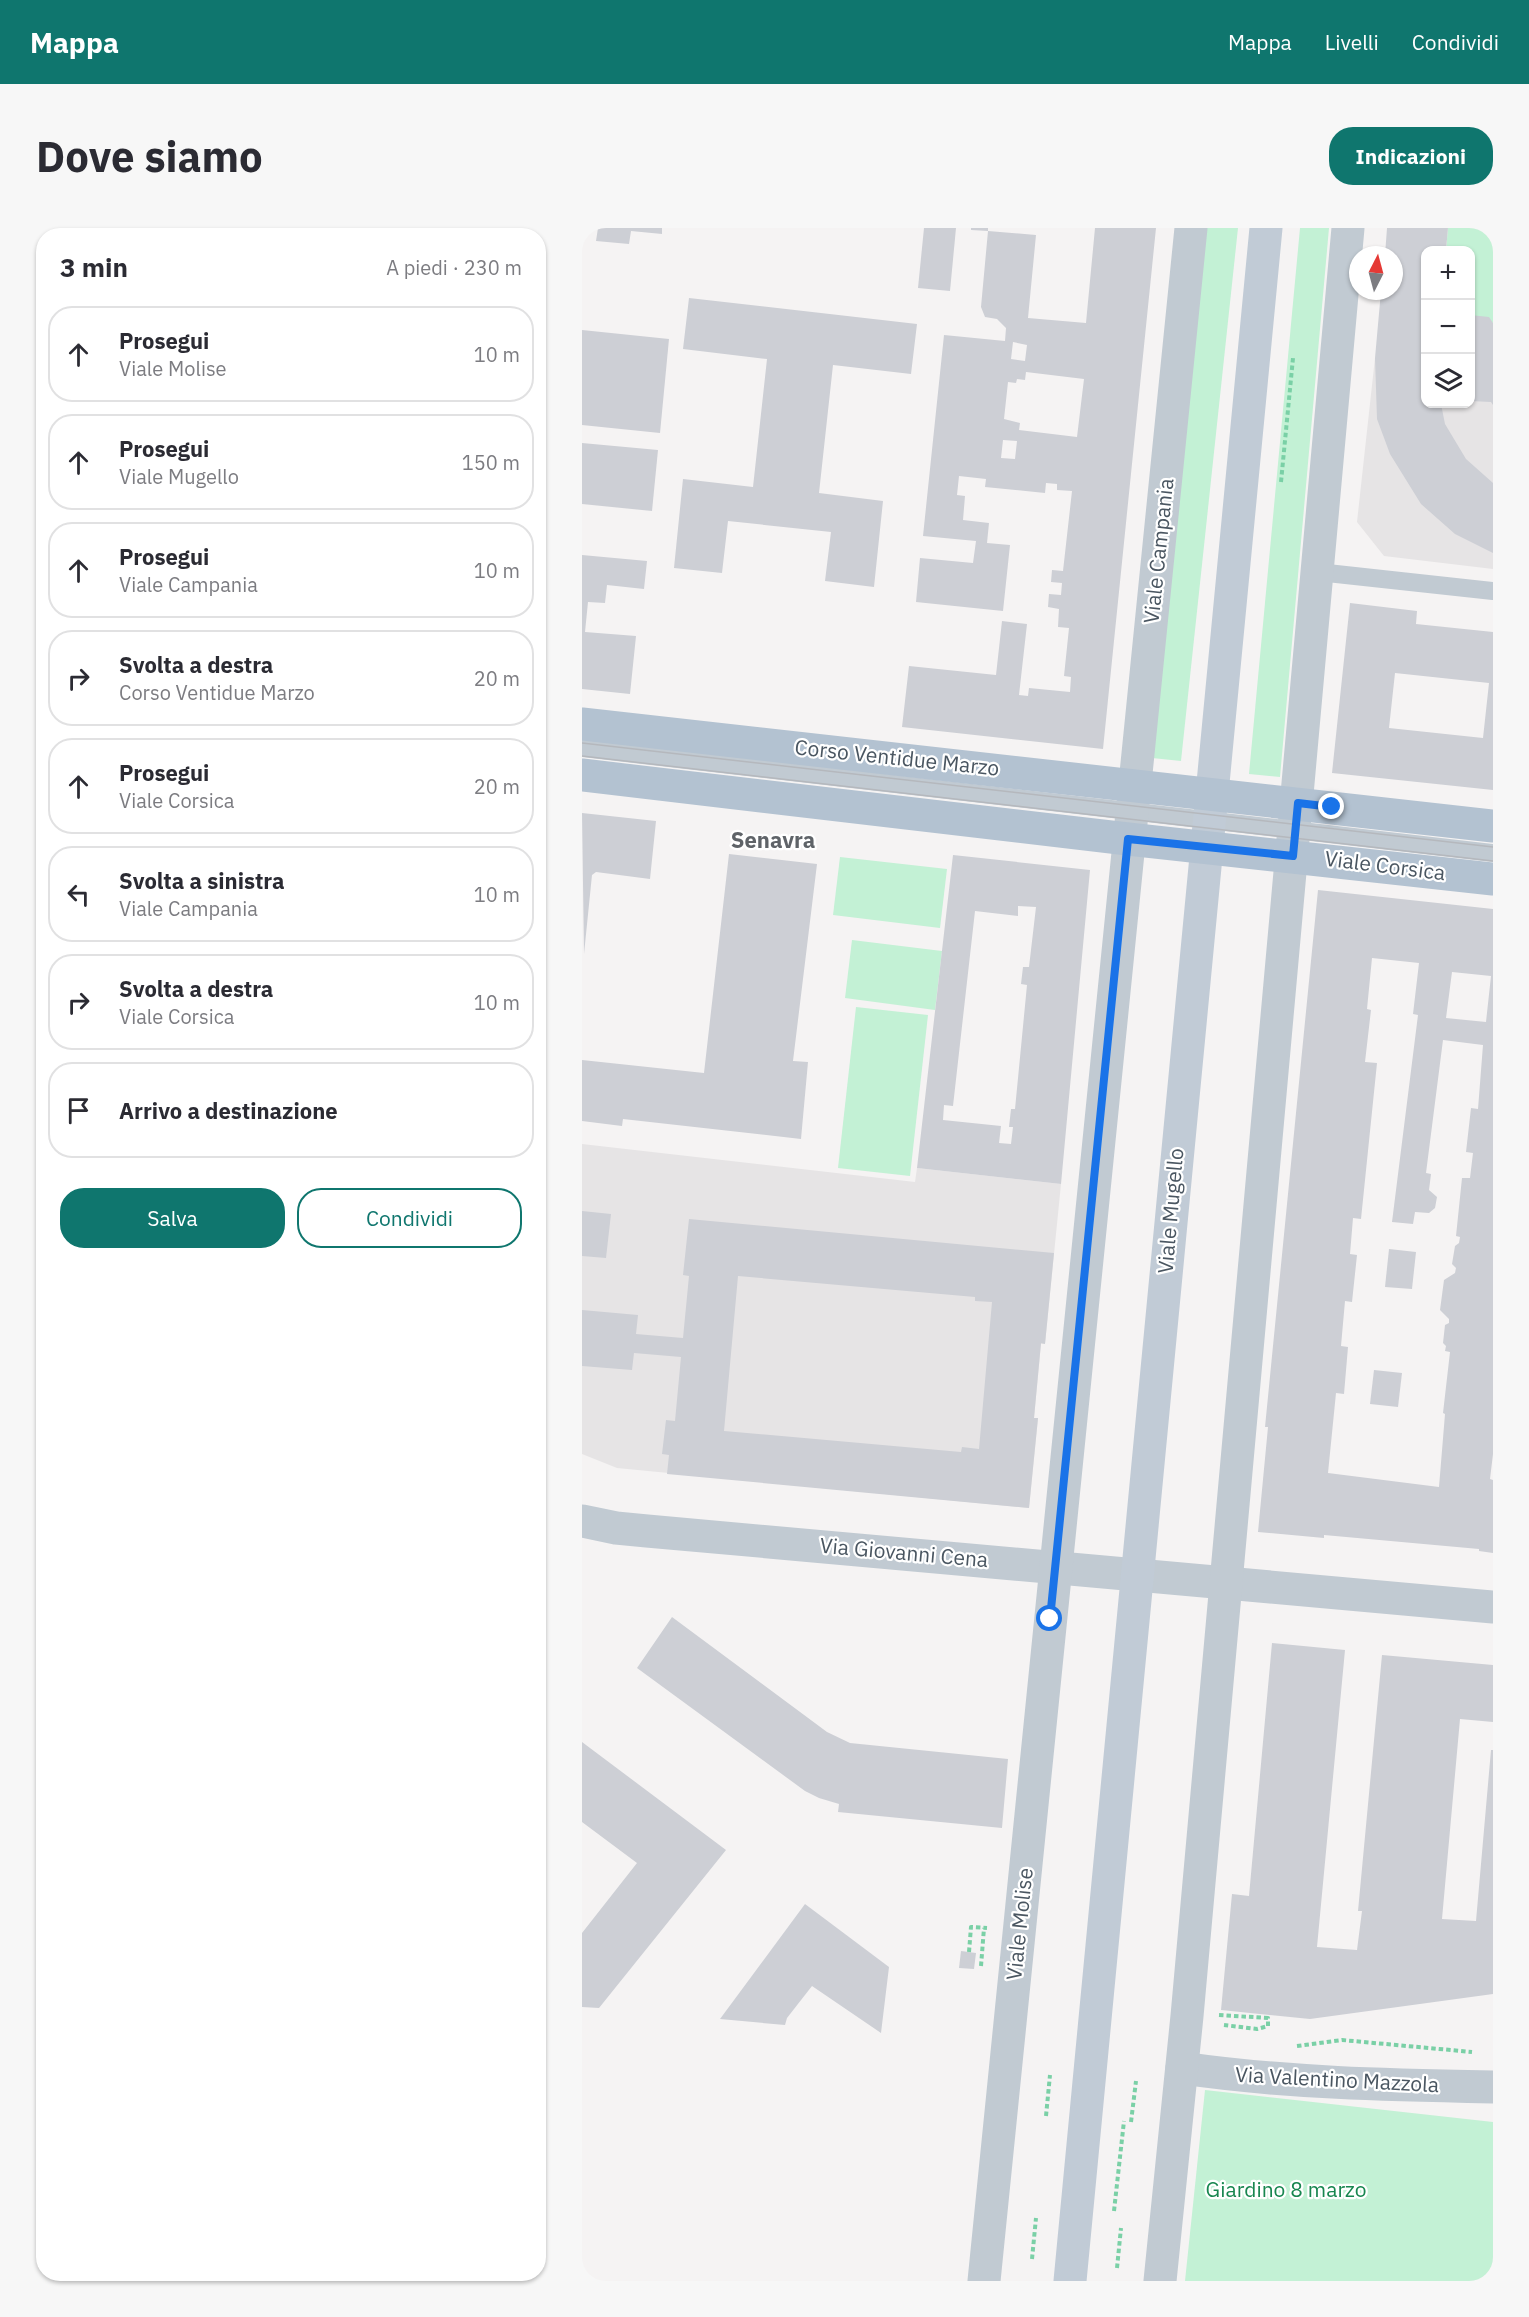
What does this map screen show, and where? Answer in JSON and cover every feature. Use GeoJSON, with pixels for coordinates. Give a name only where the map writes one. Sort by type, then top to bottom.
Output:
{"type":"FeatureCollection","features":[{"type":"Feature","properties":{"kind":"main road"},"geometry":{"type":"LineString","coordinates":[[1209,820],[1266,228]]}},
{"type":"Feature","properties":{"kind":"main road","name":"Corso Ventidue Marzo"},"geometry":{"type":"LineString","coordinates":[[582,724],[1131,812],[1209,820]]}},
{"type":"Feature","properties":{"kind":"main road","name":"Corso Ventidue Marzo"},"geometry":{"type":"LineString","coordinates":[[582,775],[1131,812],[1209,820]]}},
{"type":"Feature","properties":{"kind":"main road","name":"Viale Corsica"},"geometry":{"type":"LineString","coordinates":[[1209,820],[1295,830],[1493,879]]}},
{"type":"Feature","properties":{"kind":"main road","name":"Viale Corsica"},"geometry":{"type":"LineString","coordinates":[[1209,820],[1295,830],[1493,826]]}},
{"type":"Feature","properties":{"kind":"main road","name":"Viale Mugello"},"geometry":{"type":"LineString","coordinates":[[1136,1575],[1209,820]]}},
{"type":"Feature","properties":{"kind":"main road"},"geometry":{"type":"LineString","coordinates":[[1070,2281],[1136,1575]]}},
{"type":"Feature","properties":{"kind":"street","name":"Viale Campania"},"geometry":{"type":"LineString","coordinates":[[1055,1567],[1191,228]]}},
{"type":"Feature","properties":{"kind":"street"},"geometry":{"type":"LineString","coordinates":[[1160,2281],[1182,2068],[1348,228]]}},
{"type":"Feature","properties":{"kind":"street","name":"Via Giovanni Cena"},"geometry":{"type":"LineString","coordinates":[[582,1521],[647,1532],[1493,1607]]}},
{"type":"Feature","properties":{"kind":"street","name":"Viale Molise"},"geometry":{"type":"LineString","coordinates":[[984,2281],[1055,1567]]}},
{"type":"Feature","properties":{"kind":"street","name":"Via Valentino Mazzola"},"geometry":{"type":"LineString","coordinates":[[1182,2068],[1219,2074],[1328,2083],[1493,2087]]}},
{"type":"Feature","properties":{"kind":"lane"},"geometry":{"type":"LineString","coordinates":[[1318,572],[1493,591]]}},
{"type":"Feature","properties":{"kind":"lane","name":"Corso Ventidue Marzo"},"geometry":{"type":"LineString","coordinates":[[582,748],[1131,812]]}},
{"type":"Feature","properties":{"kind":"lane","name":"Viale Corsica"},"geometry":{"type":"LineString","coordinates":[[1295,830],[1493,853]]}},
{"type":"Feature","properties":{"kind":"path"},"geometry":{"type":"LineString","coordinates":[[1281,482],[1293,358]]}},
{"type":"Feature","properties":{"kind":"path"},"geometry":{"type":"LineString","coordinates":[[969,1952],[971,1927],[992,1929]]}},
{"type":"Feature","properties":{"kind":"path"},"geometry":{"type":"LineString","coordinates":[[981,1970],[984,1928]]}},
{"type":"Feature","properties":{"kind":"path"},"geometry":{"type":"LineString","coordinates":[[1215,2016],[1222,2014],[1268,2018],[1268,2026],[1257,2029],[1224,2025]]}},
{"type":"Feature","properties":{"kind":"path"},"geometry":{"type":"LineString","coordinates":[[1286,2047],[1342,2040],[1481,2053]]}},
{"type":"Feature","properties":{"kind":"path"},"geometry":{"type":"LineString","coordinates":[[1046,2116],[1050,2075]]}},
{"type":"Feature","properties":{"kind":"path"},"geometry":{"type":"LineString","coordinates":[[1131,2122],[1136,2081]]}},
{"type":"Feature","properties":{"kind":"path"},"geometry":{"type":"LineString","coordinates":[[1114,2211],[1124,2121]]}},
{"type":"Feature","properties":{"kind":"path"},"geometry":{"type":"LineString","coordinates":[[1032,2259],[1036,2218]]}},
{"type":"Feature","properties":{"kind":"path"},"geometry":{"type":"LineString","coordinates":[[1118,2268],[1121,2228]]}},
{"type":"Feature","properties":{"kind":"shaded area"},"geometry":{"type":"Polygon","coordinates":[[[1375,358],[1421,363],[1421,408],[1475,408],[1475,367],[1493,369],[1493,569],[1384,556],[1357,522],[1375,358]]]}},
{"type":"Feature","properties":{"kind":"shaded area"},"geometry":{"type":"Polygon","coordinates":[[[582,1144],[915,1182],[917,1168],[1061,1184],[1045,1344],[1041,1344],[1034,1418],[1038,1418],[1029,1508],[617,1468],[582,1454],[582,1144]]]}},
{"type":"Feature","properties":{"kind":"green space"},"geometry":{"type":"Polygon","coordinates":[[[1204,228],[1238,228],[1181,761],[1152,758],[1204,228]]]}},
{"type":"Feature","properties":{"kind":"green space"},"geometry":{"type":"Polygon","coordinates":[[[1300,228],[1329,228],[1280,777],[1249,774],[1300,228]]]}},
{"type":"Feature","properties":{"kind":"green space"},"geometry":{"type":"Polygon","coordinates":[[[1448,228],[1493,228],[1493,323],[1475,316],[1475,246],[1446,246],[1448,228]]]}},
{"type":"Feature","properties":{"kind":"green space"},"geometry":{"type":"Polygon","coordinates":[[[840,857],[947,869],[940,928],[833,915],[840,857]]]}},
{"type":"Feature","properties":{"kind":"green space"},"geometry":{"type":"Polygon","coordinates":[[[852,940],[942,951],[935,1010],[845,998],[852,940]]]}},
{"type":"Feature","properties":{"kind":"green space"},"geometry":{"type":"Polygon","coordinates":[[[856,1007],[928,1015],[910,1176],[838,1168],[856,1007]]]}},
{"type":"Feature","properties":{"kind":"green space","name":"Giardino 8 marzo"},"geometry":{"type":"Polygon","coordinates":[[[1205,2090],[1493,2122],[1493,2281],[1185,2281],[1205,2090]]]}},
{"type":"Feature","properties":{"kind":"building"},"geometry":{"type":"Polygon","coordinates":[[[598,228],[662,228],[662,234],[631,231],[629,244],[596,241],[598,228]]]}},
{"type":"Feature","properties":{"kind":"building"},"geometry":{"type":"Polygon","coordinates":[[[924,228],[956,228],[950,291],[918,288],[924,228]]]}},
{"type":"Feature","properties":{"kind":"building"},"geometry":{"type":"Polygon","coordinates":[[[971,228],[988,228],[988,231],[971,230],[971,228]]]}},
{"type":"Feature","properties":{"kind":"building"},"geometry":{"type":"Polygon","coordinates":[[[1095,228],[1156,228],[1103,749],[902,727],[909,666],[996,675],[1002,621],[1027,624],[1019,695],[1028,696],[1029,688],[1070,692],[1071,677],[1064,676],[1069,628],[1058,627],[1059,609],[1048,607],[1049,594],[1061,595],[1062,583],[1051,582],[1052,570],[1063,571],[1072,491],[1057,490],[1057,484],[1046,483],[1045,493],[985,487],[986,479],[959,476],[957,495],[965,496],[963,520],[989,523],[987,543],[1010,545],[1003,611],[916,602],[920,558],[973,563],[976,541],[923,536],[944,335],[1005,341],[1006,328],[997,319],[985,317],[981,307],[988,231],[1036,235],[1028,318],[1086,323],[1095,228]],[[1013,342],[1011,359],[1025,361],[1027,345],[1013,342]],[[1026,372],[1025,380],[1017,379],[1016,383],[1008,382],[1004,419],[1020,423],[1019,430],[1077,437],[1084,379],[1026,372]],[[1003,440],[1001,458],[1015,459],[1017,441],[1003,440]]]}},
{"type":"Feature","properties":{"kind":"building"},"geometry":{"type":"Polygon","coordinates":[[[1387,228],[1448,228],[1446,246],[1421,246],[1421,408],[1442,408],[1445,424],[1466,459],[1493,483],[1493,553],[1455,534],[1421,504],[1390,454],[1377,419],[1375,358],[1380,300],[1403,300],[1403,246],[1386,246],[1387,228]]]}},
{"type":"Feature","properties":{"kind":"building"},"geometry":{"type":"Polygon","coordinates":[[[689,298],[917,324],[911,374],[833,365],[819,493],[883,501],[874,587],[825,581],[831,532],[728,521],[722,573],[674,568],[683,479],[753,487],[767,359],[683,349],[689,298]]]}},
{"type":"Feature","properties":{"kind":"building"},"geometry":{"type":"Polygon","coordinates":[[[1475,316],[1489,317],[1493,323],[1493,405],[1491,402],[1475,401],[1475,316]]]}},
{"type":"Feature","properties":{"kind":"building"},"geometry":{"type":"Polygon","coordinates":[[[582,330],[669,339],[660,433],[582,425],[582,330]]]}},
{"type":"Feature","properties":{"kind":"building"},"geometry":{"type":"Polygon","coordinates":[[[582,443],[658,450],[652,511],[582,504],[582,443]]]}},
{"type":"Feature","properties":{"kind":"building"},"geometry":{"type":"Polygon","coordinates":[[[582,555],[647,561],[644,589],[607,585],[605,603],[588,602],[585,632],[636,636],[630,694],[582,689],[582,555]]]}},
{"type":"Feature","properties":{"kind":"building"},"geometry":{"type":"Polygon","coordinates":[[[1350,603],[1417,611],[1416,624],[1493,632],[1493,790],[1332,773],[1350,603]],[[1395,673],[1389,728],[1483,738],[1489,683],[1395,673]]]}},
{"type":"Feature","properties":{"kind":"building"},"geometry":{"type":"Polygon","coordinates":[[[582,813],[656,821],[650,879],[596,872],[592,875],[584,954],[582,813]]]}},
{"type":"Feature","properties":{"kind":"building"},"geometry":{"type":"Polygon","coordinates":[[[729,854],[817,864],[793,1061],[808,1062],[801,1139],[623,1119],[622,1126],[582,1121],[582,1060],[704,1073],[729,854]]]}},
{"type":"Feature","properties":{"kind":"building"},"geometry":{"type":"Polygon","coordinates":[[[953,855],[1090,870],[1061,1184],[917,1168],[953,855]],[[1018,906],[1018,916],[975,911],[953,1106],[944,1105],[943,1120],[1001,1126],[999,1143],[1011,1144],[1013,1127],[1009,1127],[1011,1109],[1015,1109],[1027,985],[1021,984],[1023,967],[1029,967],[1036,907],[1018,906]]]}},
{"type":"Feature","properties":{"kind":"building"},"geometry":{"type":"Polygon","coordinates":[[[1318,890],[1493,909],[1493,1454],[1490,1479],[1493,1480],[1493,1553],[1479,1551],[1479,1549],[1324,1535],[1324,1538],[1258,1532],[1268,1427],[1265,1427],[1318,890]],[[1372,958],[1367,1009],[1371,1010],[1365,1062],[1377,1063],[1361,1219],[1353,1218],[1350,1254],[1357,1255],[1352,1302],[1345,1301],[1341,1346],[1348,1347],[1344,1394],[1336,1393],[1328,1473],[1439,1487],[1445,1414],[1443,1413],[1450,1352],[1445,1351],[1446,1346],[1443,1343],[1445,1325],[1449,1323],[1449,1319],[1440,1310],[1444,1280],[1455,1273],[1456,1268],[1452,1264],[1455,1246],[1459,1243],[1460,1237],[1456,1236],[1462,1178],[1470,1178],[1473,1153],[1466,1152],[1471,1108],[1478,1109],[1483,1045],[1443,1040],[1426,1173],[1431,1174],[1429,1190],[1437,1197],[1435,1208],[1429,1213],[1415,1212],[1413,1224],[1392,1222],[1418,1015],[1413,1014],[1419,963],[1372,958]],[[1452,972],[1446,1018],[1486,1022],[1491,976],[1452,972]]]}},
{"type":"Feature","properties":{"kind":"building"},"geometry":{"type":"Polygon","coordinates":[[[582,1211],[611,1214],[606,1258],[582,1256],[582,1211]]]}},
{"type":"Feature","properties":{"kind":"building"},"geometry":{"type":"Polygon","coordinates":[[[689,1219],[1054,1253],[1045,1344],[1041,1343],[1034,1418],[1038,1418],[1029,1508],[667,1474],[669,1455],[662,1454],[666,1420],[675,1421],[681,1357],[634,1353],[632,1370],[582,1366],[582,1310],[638,1315],[636,1334],[683,1338],[689,1276],[683,1275],[689,1219]],[[738,1276],[724,1431],[961,1452],[962,1447],[979,1449],[992,1302],[975,1301],[975,1297],[738,1276]]]}},
{"type":"Feature","properties":{"kind":"building"},"geometry":{"type":"Polygon","coordinates":[[[1389,1249],[1416,1252],[1412,1289],[1385,1287],[1389,1249]]]}},
{"type":"Feature","properties":{"kind":"building"},"geometry":{"type":"Polygon","coordinates":[[[1374,1370],[1402,1373],[1398,1407],[1370,1404],[1374,1370]]]}},
{"type":"Feature","properties":{"kind":"building"},"geometry":{"type":"Polygon","coordinates":[[[672,1617],[827,1732],[850,1743],[1008,1759],[1002,1828],[838,1812],[839,1804],[805,1791],[637,1668],[672,1617]]]}},
{"type":"Feature","properties":{"kind":"building"},"geometry":{"type":"Polygon","coordinates":[[[1272,1643],[1345,1650],[1317,1947],[1357,1950],[1362,1911],[1358,1911],[1382,1655],[1493,1665],[1493,1722],[1460,1719],[1442,1919],[1476,1921],[1491,1750],[1493,1750],[1493,1994],[1310,2019],[1221,2010],[1232,1894],[1249,1896],[1272,1643]]]}},
{"type":"Feature","properties":{"kind":"building"},"geometry":{"type":"Polygon","coordinates":[[[582,1742],[726,1850],[599,2008],[582,2007],[582,1933],[637,1863],[582,1822],[582,1742]]]}},
{"type":"Feature","properties":{"kind":"building"},"geometry":{"type":"Polygon","coordinates":[[[805,1904],[889,1967],[881,2033],[812,1986],[787,2018],[785,2025],[720,2019],[805,1904]]]}},
{"type":"Feature","properties":{"kind":"building"},"geometry":{"type":"Polygon","coordinates":[[[961,1951],[976,1953],[974,1969],[959,1968],[961,1951]]]}},
{"type":"Feature","properties":{"kind":"tram line"},"geometry":{"type":"LineString","coordinates":[[582,743],[1493,847]]}},
{"type":"Feature","properties":{"kind":"tram line"},"geometry":{"type":"LineString","coordinates":[[582,756],[1493,861]]}},
{"type":"Feature","properties":{"kind":"district","name":"Senavra"},"geometry":{"type":"Point","coordinates":[773,840]}},
{"type":"Feature","properties":{"kind":"route"},"geometry":{"type":"LineString","coordinates":[[1050,1619],[1128,839],[1293,856],[1298,803],[1332,807]]}}]}
